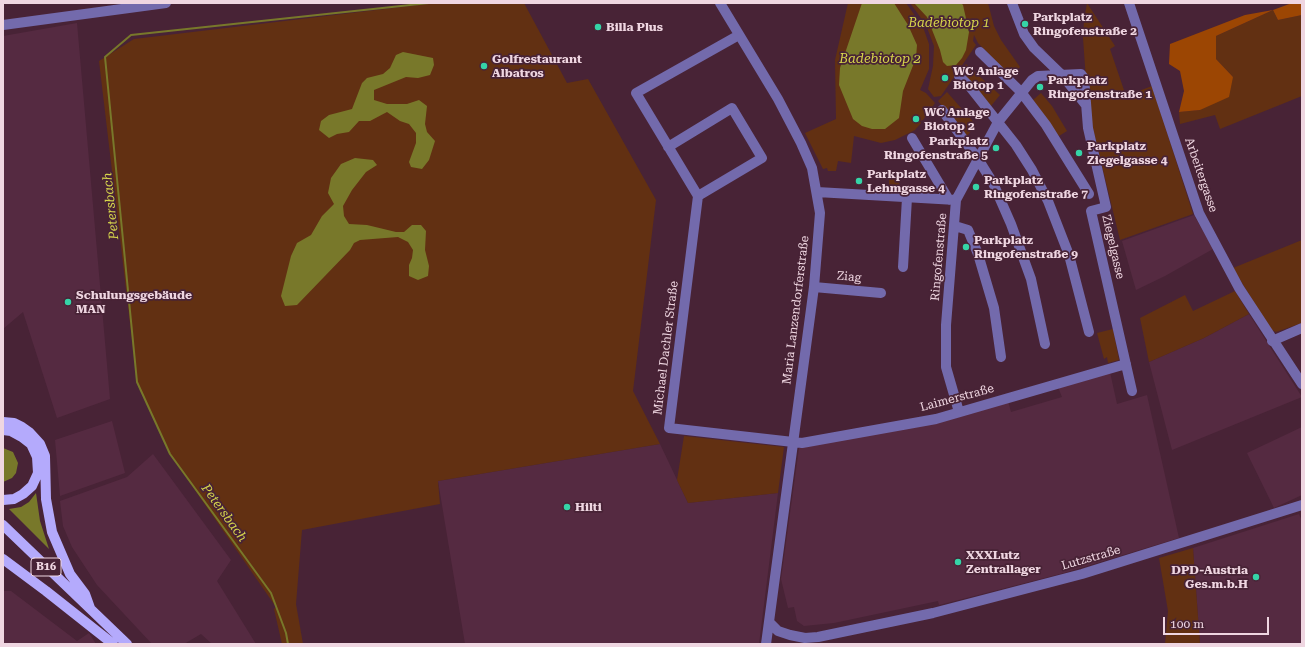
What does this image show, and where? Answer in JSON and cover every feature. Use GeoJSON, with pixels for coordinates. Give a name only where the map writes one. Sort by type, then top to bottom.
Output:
{"type":"FeatureCollection","features":[{"type":"Feature","properties":{"kind":"main road"},"geometry":{"type":"LineString","coordinates":[[3,422],[14,423],[22,427],[40,444],[45,456],[46,498],[52,532],[70,574],[85,594],[90,608]]}},
{"type":"Feature","properties":{"kind":"main road"},"geometry":{"type":"LineString","coordinates":[[3,430],[11,431],[31,444],[37,457],[38,473],[32,486],[23,494],[14,499],[3,500]]}},
{"type":"Feature","properties":{"kind":"main road","name":"B16"},"geometry":{"type":"LineString","coordinates":[[3,526],[127,644]]}},
{"type":"Feature","properties":{"kind":"main road"},"geometry":{"type":"LineString","coordinates":[[3,559],[113,644]]}},
{"type":"Feature","properties":{"kind":"street"},"geometry":{"type":"LineString","coordinates":[[3,25],[166,3]]}},
{"type":"Feature","properties":{"kind":"street","name":"Maria Lanzendorferstraße"},"geometry":{"type":"LineString","coordinates":[[720,3],[778,99],[801,143],[812,168],[817,192],[820,220],[814,287],[766,644]]}},
{"type":"Feature","properties":{"kind":"street"},"geometry":{"type":"LineString","coordinates":[[1012,3],[1024,34],[1034,48],[1062,75],[1085,104]]}},
{"type":"Feature","properties":{"kind":"street","name":"Arbeitergasse"},"geometry":{"type":"LineString","coordinates":[[1129,3],[1199,213],[1239,288],[1272,341],[1302,384]]}},
{"type":"Feature","properties":{"kind":"street"},"geometry":{"type":"LineString","coordinates":[[668,147],[732,108],[762,158],[698,196],[668,147],[636,93],[739,35]]}},
{"type":"Feature","properties":{"kind":"street"},"geometry":{"type":"LineString","coordinates":[[980,52],[1021,92],[1057,140],[1089,194]]}},
{"type":"Feature","properties":{"kind":"street","name":"Ringofenstraße"},"geometry":{"type":"LineString","coordinates":[[959,412],[946,367],[946,325],[955,226],[953,200],[998,122],[1032,80],[1038,76],[1081,74]]}},
{"type":"Feature","properties":{"kind":"street","name":"Ziegelgasse"},"geometry":{"type":"LineString","coordinates":[[1081,74],[1084,78],[1088,128],[1106,207],[1091,211],[1132,391]]}},
{"type":"Feature","properties":{"kind":"street"},"geometry":{"type":"LineString","coordinates":[[959,76],[998,122],[1032,170],[1048,201],[1069,255],[1089,332]]}},
{"type":"Feature","properties":{"kind":"street"},"geometry":{"type":"LineString","coordinates":[[942,110],[978,159],[995,189],[1023,254],[1034,291],[1045,344]]}},
{"type":"Feature","properties":{"kind":"street"},"geometry":{"type":"LineString","coordinates":[[912,138],[953,200]]}},
{"type":"Feature","properties":{"kind":"street"},"geometry":{"type":"LineString","coordinates":[[817,192],[953,200]]}},
{"type":"Feature","properties":{"kind":"street","name":"Michael Dachler Straße"},"geometry":{"type":"LineString","coordinates":[[698,196],[670,428],[792,442]]}},
{"type":"Feature","properties":{"kind":"street"},"geometry":{"type":"LineString","coordinates":[[903,267],[907,198]]}},
{"type":"Feature","properties":{"kind":"street"},"geometry":{"type":"LineString","coordinates":[[955,226],[968,230],[978,254],[994,308],[1001,357]]}},
{"type":"Feature","properties":{"kind":"street","name":"Ziag"},"geometry":{"type":"LineString","coordinates":[[814,287],[881,293]]}},
{"type":"Feature","properties":{"kind":"street"},"geometry":{"type":"LineString","coordinates":[[1272,341],[1302,328]]}},
{"type":"Feature","properties":{"kind":"street","name":"Laimerstraße"},"geometry":{"type":"LineString","coordinates":[[792,442],[802,443],[936,419],[1126,364]]}},
{"type":"Feature","properties":{"kind":"street","name":"Lutzstraße"},"geometry":{"type":"LineString","coordinates":[[769,622],[778,632],[805,638],[836,634],[933,613],[1082,574],[1302,505]]}},
{"type":"Feature","properties":{"kind":"shaded area"},"geometry":{"type":"Polygon","coordinates":[[[435,3],[524,3],[567,83],[588,79],[656,200],[633,391],[660,444],[438,481],[440,504],[302,530],[296,604],[303,644],[282,644],[274,609],[276,607],[172,457],[137,382],[99,61],[134,39],[435,3]]]}},
{"type":"Feature","properties":{"kind":"shaded area"},"geometry":{"type":"Polygon","coordinates":[[[848,3],[906,3],[923,27],[929,44],[929,69],[920,90],[926,93],[935,103],[923,120],[920,121],[921,123],[915,130],[895,140],[881,143],[854,136],[851,163],[838,161],[836,171],[828,171],[827,168],[823,169],[805,133],[836,119],[835,60],[848,3]]]}},
{"type":"Feature","properties":{"kind":"shaded area"},"geometry":{"type":"Polygon","coordinates":[[[910,3],[988,3],[994,26],[1001,40],[1020,67],[1011,76],[978,43],[974,35],[973,41],[976,45],[941,96],[934,97],[928,89],[933,66],[934,46],[926,25],[910,3]]]}},
{"type":"Feature","properties":{"kind":"shaded area"},"geometry":{"type":"Polygon","coordinates":[[[1087,3],[1115,46],[1110,49],[1126,96],[1152,86],[1193,214],[1120,240],[1088,108],[1083,38],[1087,3]]]}},
{"type":"Feature","properties":{"kind":"shaded area"},"geometry":{"type":"Polygon","coordinates":[[[1292,3],[1302,3],[1302,15],[1278,20],[1273,10],[1292,3]]]}},
{"type":"Feature","properties":{"kind":"shaded area"},"geometry":{"type":"Polygon","coordinates":[[[1273,10],[1278,20],[1302,15],[1302,96],[1220,129],[1215,115],[1180,124],[1179,112],[1200,110],[1233,77],[1216,59],[1216,36],[1273,10]]]}},
{"type":"Feature","properties":{"kind":"shaded area"},"geometry":{"type":"Polygon","coordinates":[[[1273,10],[1216,36],[1216,59],[1233,77],[1229,97],[1200,110],[1179,112],[1184,91],[1180,71],[1169,64],[1170,44],[1245,15],[1273,10]]]}},
{"type":"Feature","properties":{"kind":"shaded area"},"geometry":{"type":"Polygon","coordinates":[[[77,23],[110,399],[57,418],[23,312],[3,329],[3,36],[77,23]]]}},
{"type":"Feature","properties":{"kind":"shaded area"},"geometry":{"type":"Polygon","coordinates":[[[966,64],[1000,95],[991,106],[959,72],[966,64]]]}},
{"type":"Feature","properties":{"kind":"shaded area"},"geometry":{"type":"Polygon","coordinates":[[[947,92],[976,125],[967,136],[938,101],[947,92]]]}},
{"type":"Feature","properties":{"kind":"shaded area"},"geometry":{"type":"Polygon","coordinates":[[[1041,93],[1052,106],[1067,131],[1059,136],[1033,100],[1041,93]]]}},
{"type":"Feature","properties":{"kind":"shaded area"},"geometry":{"type":"Polygon","coordinates":[[[894,171],[902,190],[889,190],[889,172],[894,171]]]}},
{"type":"Feature","properties":{"kind":"shaded area"},"geometry":{"type":"Polygon","coordinates":[[[1194,215],[1213,249],[1165,276],[1136,290],[1122,241],[1194,215]]]}},
{"type":"Feature","properties":{"kind":"shaded area"},"geometry":{"type":"Polygon","coordinates":[[[1302,240],[1302,323],[1276,332],[1270,329],[1233,268],[1302,240]]]}},
{"type":"Feature","properties":{"kind":"shaded area"},"geometry":{"type":"Polygon","coordinates":[[[1235,291],[1249,314],[1204,338],[1149,362],[1140,318],[1185,295],[1193,311],[1235,291]]]}},
{"type":"Feature","properties":{"kind":"shaded area"},"geometry":{"type":"Polygon","coordinates":[[[1249,314],[1302,397],[1172,450],[1149,362],[1204,338],[1249,314]]]}},
{"type":"Feature","properties":{"kind":"shaded area"},"geometry":{"type":"Polygon","coordinates":[[[1113,329],[1119,360],[1108,363],[1107,357],[1104,359],[1097,333],[1113,329]]]}},
{"type":"Feature","properties":{"kind":"shaded area"},"geometry":{"type":"Polygon","coordinates":[[[1110,372],[1117,404],[1147,395],[1179,538],[1064,573],[939,605],[938,601],[834,623],[804,626],[797,621],[794,607],[788,608],[781,579],[799,448],[933,422],[1008,401],[1011,412],[1062,397],[1058,387],[1110,372]]]}},
{"type":"Feature","properties":{"kind":"shaded area"},"geometry":{"type":"Polygon","coordinates":[[[112,421],[125,473],[60,496],[55,440],[112,421]]]}},
{"type":"Feature","properties":{"kind":"shaded area"},"geometry":{"type":"Polygon","coordinates":[[[1302,427],[1302,495],[1274,508],[1247,453],[1302,427]]]}},
{"type":"Feature","properties":{"kind":"shaded area"},"geometry":{"type":"Polygon","coordinates":[[[684,436],[784,447],[778,493],[688,503],[677,480],[684,436]]]}},
{"type":"Feature","properties":{"kind":"shaded area"},"geometry":{"type":"Polygon","coordinates":[[[660,444],[688,503],[778,493],[759,644],[465,644],[438,481],[660,444]]]}},
{"type":"Feature","properties":{"kind":"shaded area"},"geometry":{"type":"Polygon","coordinates":[[[153,454],[231,560],[217,581],[256,644],[212,644],[201,634],[184,644],[152,644],[97,585],[72,547],[63,526],[60,501],[127,477],[153,454]]]}},
{"type":"Feature","properties":{"kind":"shaded area"},"geometry":{"type":"Polygon","coordinates":[[[1299,514],[1302,521],[1302,644],[1200,644],[1193,548],[1299,514]]]}},
{"type":"Feature","properties":{"kind":"shaded area"},"geometry":{"type":"Polygon","coordinates":[[[1193,548],[1200,644],[1165,644],[1168,611],[1159,558],[1193,548]]]}},
{"type":"Feature","properties":{"kind":"shaded area"},"geometry":{"type":"Polygon","coordinates":[[[3,591],[11,591],[77,641],[89,633],[96,644],[5,644],[3,642],[3,591]]]}},
{"type":"Feature","properties":{"kind":"water","name":"Badebiotop 2"},"geometry":{"type":"Polygon","coordinates":[[[862,3],[894,3],[908,25],[917,45],[916,58],[903,91],[899,118],[885,129],[872,129],[862,126],[853,119],[839,85],[840,68],[862,3]]]}},
{"type":"Feature","properties":{"kind":"water","name":"Badebiotop 1"},"geometry":{"type":"Polygon","coordinates":[[[914,3],[961,3],[963,5],[969,32],[966,50],[956,65],[947,66],[943,62],[927,17],[914,3]]]}},
{"type":"Feature","properties":{"kind":"water"},"geometry":{"type":"Polygon","coordinates":[[[403,52],[433,58],[434,65],[430,75],[418,78],[406,77],[374,90],[374,100],[387,104],[407,104],[419,100],[427,106],[425,124],[427,132],[435,141],[429,160],[422,169],[411,167],[409,162],[416,143],[416,133],[409,124],[400,121],[387,112],[370,121],[359,121],[349,132],[337,134],[329,138],[319,130],[321,121],[329,115],[352,109],[362,83],[367,78],[383,74],[390,68],[396,55],[403,52]]]}},
{"type":"Feature","properties":{"kind":"water"},"geometry":{"type":"Polygon","coordinates":[[[355,158],[373,160],[377,165],[366,172],[352,190],[343,206],[344,216],[349,224],[367,225],[396,232],[404,232],[412,225],[421,225],[426,231],[425,250],[429,266],[428,276],[418,280],[409,276],[409,265],[413,250],[408,242],[398,237],[360,240],[354,243],[350,250],[297,305],[285,306],[281,296],[291,256],[297,243],[311,235],[322,216],[334,204],[328,193],[331,178],[341,164],[355,158]]]}},
{"type":"Feature","properties":{"kind":"water"},"geometry":{"type":"Polygon","coordinates":[[[3,448],[13,452],[18,463],[16,473],[12,478],[3,482],[3,448]]]}},
{"type":"Feature","properties":{"kind":"water"},"geometry":{"type":"Polygon","coordinates":[[[36,493],[40,521],[49,549],[9,509],[21,507],[29,502],[36,493]]]}},
{"type":"Feature","properties":{"kind":"waterway","name":"Petersbach"},"geometry":{"type":"LineString","coordinates":[[288,644],[286,633],[271,593],[170,454],[137,382],[105,57],[131,35],[429,3]]}},
{"type":"Feature","properties":{"kind":"place","name":"Parkplatz Ringofenstraße 2"},"geometry":{"type":"Point","coordinates":[1025,24]}},
{"type":"Feature","properties":{"kind":"place","name":"Billa Plus"},"geometry":{"type":"Point","coordinates":[598,27]}},
{"type":"Feature","properties":{"kind":"place","name":"Golfrestaurant Albatros"},"geometry":{"type":"Point","coordinates":[484,66]}},
{"type":"Feature","properties":{"kind":"place","name":"WC Anlage Biotop 1"},"geometry":{"type":"Point","coordinates":[945,78]}},
{"type":"Feature","properties":{"kind":"place","name":"Parkplatz Ringofenstraße 1"},"geometry":{"type":"Point","coordinates":[1040,87]}},
{"type":"Feature","properties":{"kind":"place","name":"WC Anlage Biotop 2"},"geometry":{"type":"Point","coordinates":[916,119]}},
{"type":"Feature","properties":{"kind":"place","name":"Parkplatz Ringofenstraße 5"},"geometry":{"type":"Point","coordinates":[996,148]}},
{"type":"Feature","properties":{"kind":"place","name":"Parkplatz Ziegelgasse 4"},"geometry":{"type":"Point","coordinates":[1079,153]}},
{"type":"Feature","properties":{"kind":"place","name":"Parkplatz Lehmgasse 4"},"geometry":{"type":"Point","coordinates":[859,181]}},
{"type":"Feature","properties":{"kind":"place","name":"Parkplatz Ringofenstraße 7"},"geometry":{"type":"Point","coordinates":[976,187]}},
{"type":"Feature","properties":{"kind":"place","name":"Parkplatz Ringofenstraße 9"},"geometry":{"type":"Point","coordinates":[966,247]}},
{"type":"Feature","properties":{"kind":"place","name":"Schulungsgebäude MAN"},"geometry":{"type":"Point","coordinates":[68,302]}},
{"type":"Feature","properties":{"kind":"place","name":"Hilti"},"geometry":{"type":"Point","coordinates":[567,507]}},
{"type":"Feature","properties":{"kind":"place","name":"XXXLutz Zentrallager"},"geometry":{"type":"Point","coordinates":[958,562]}},
{"type":"Feature","properties":{"kind":"place","name":"DPD-Austria Ges.m.b.H"},"geometry":{"type":"Point","coordinates":[1256,577]}}]}
